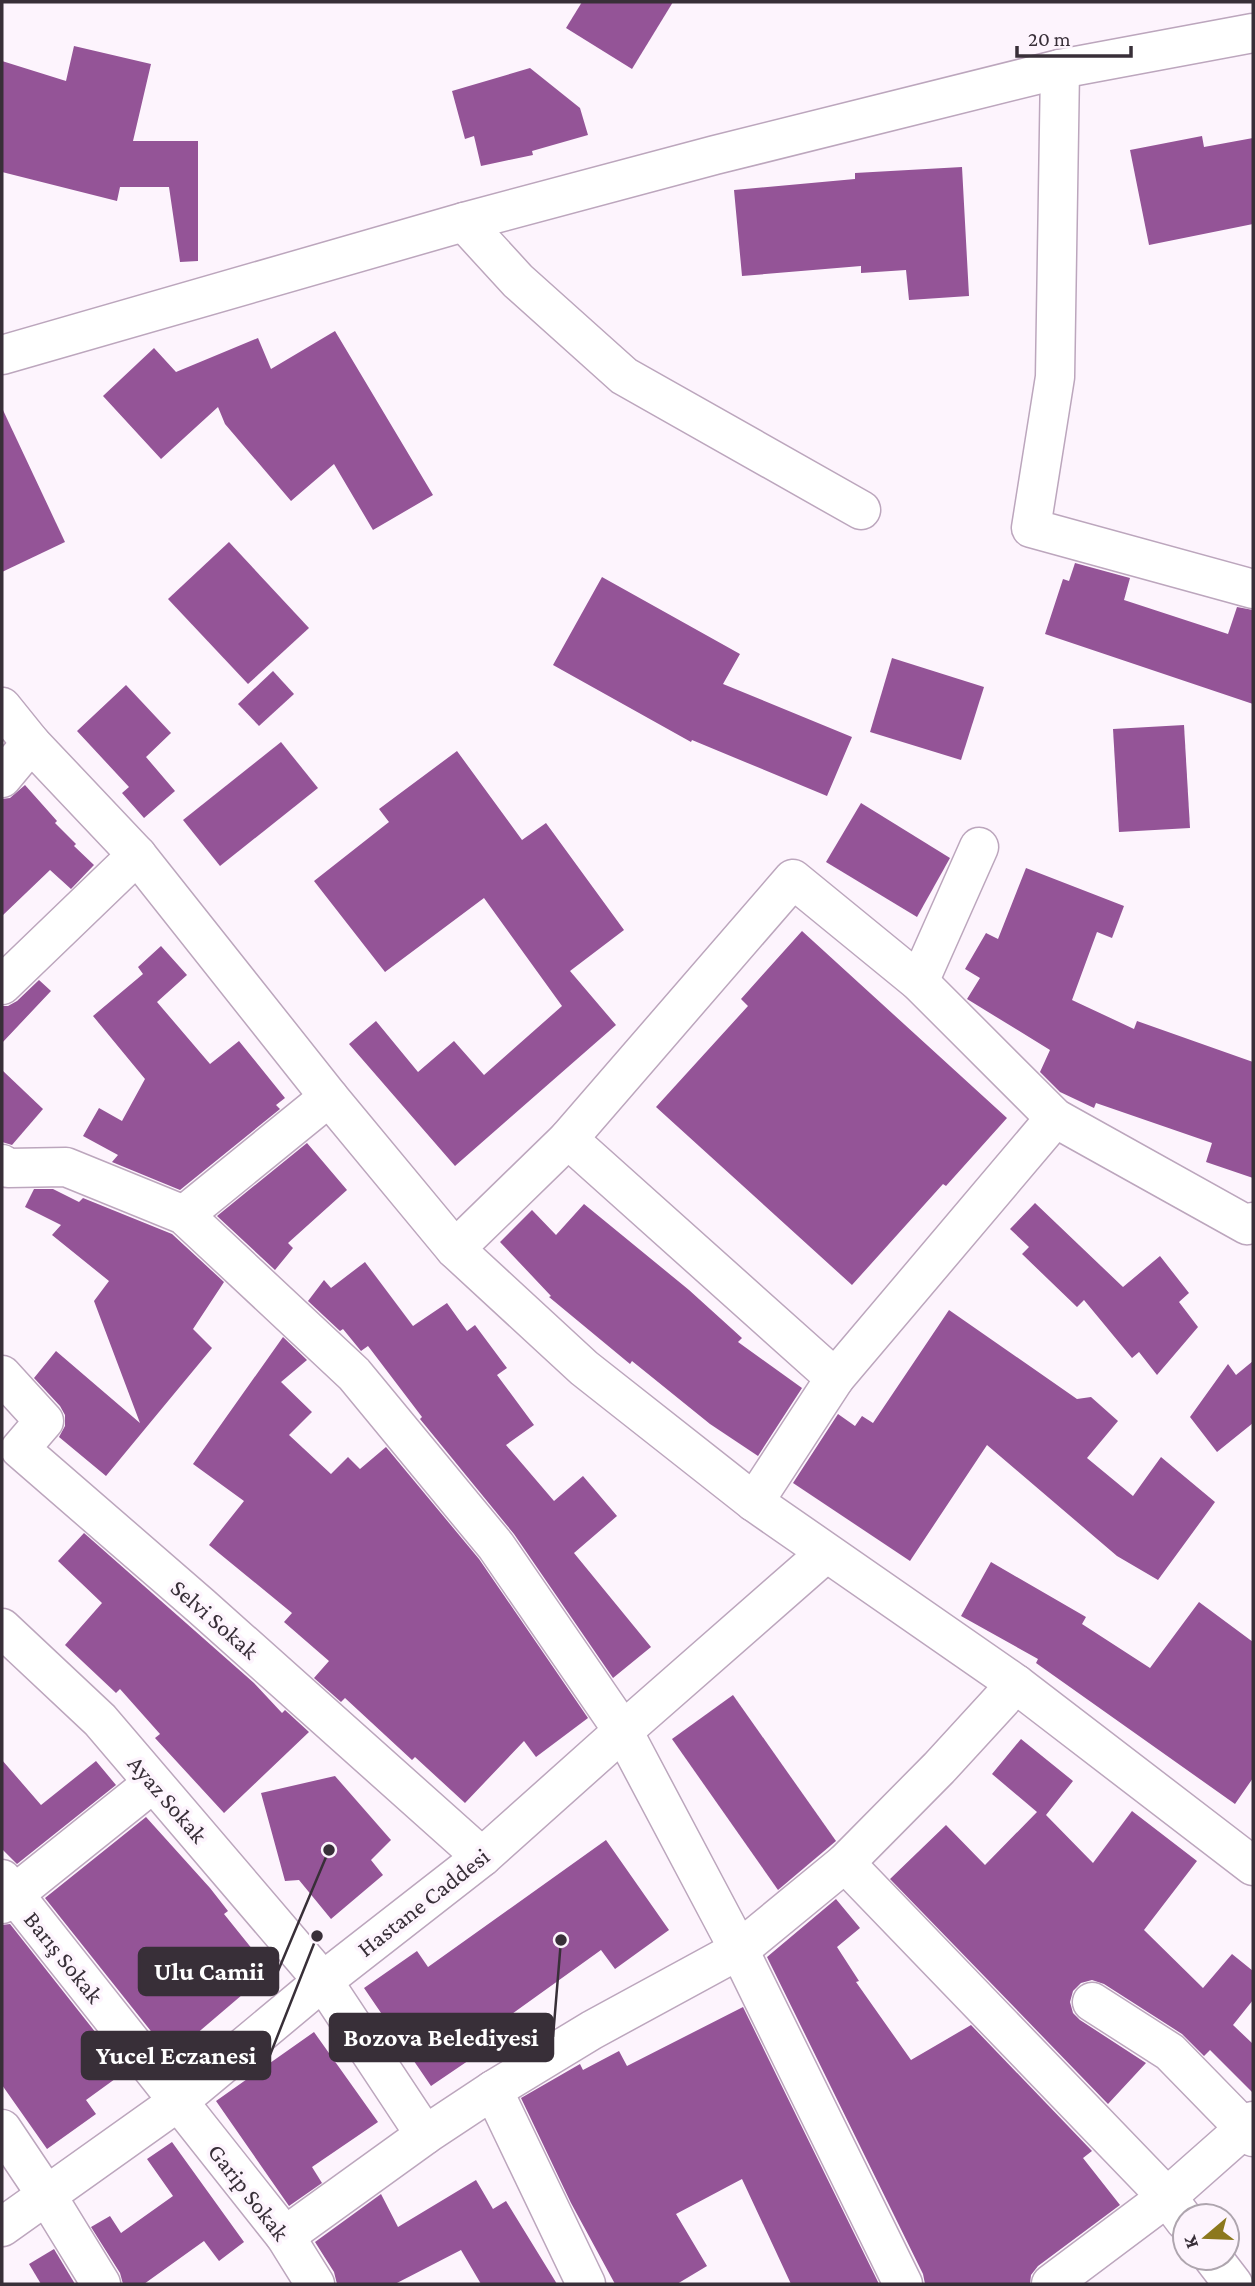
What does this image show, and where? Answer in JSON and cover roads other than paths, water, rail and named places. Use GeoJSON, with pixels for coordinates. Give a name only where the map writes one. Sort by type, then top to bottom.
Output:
{"type":"FeatureCollection","features":[{"type":"Feature","properties":{"kind":"street"},"geometry":{"type":"LineString","coordinates":[[2,355],[464,222],[715,155],[1060,69],[1253,33]]}},
{"type":"Feature","properties":{"kind":"street"},"geometry":{"type":"LineString","coordinates":[[1060,69],[1055,377],[1031,528],[1253,589]]}},
{"type":"Feature","properties":{"kind":"street"},"geometry":{"type":"LineString","coordinates":[[464,222],[518,281],[624,376],[861,510]]}},
{"type":"Feature","properties":{"kind":"street"},"geometry":{"type":"LineString","coordinates":[[2,706],[31,743],[137,855],[329,1097],[454,1249],[584,1368],[754,1502],[1016,1684],[1253,1866]]}},
{"type":"Feature","properties":{"kind":"street"},"geometry":{"type":"LineString","coordinates":[[2,778],[31,743]]}},
{"type":"Feature","properties":{"kind":"street"},"geometry":{"type":"LineString","coordinates":[[919,982],[979,847]]}},
{"type":"Feature","properties":{"kind":"street"},"geometry":{"type":"LineString","coordinates":[[2,985],[137,855]]}},
{"type":"Feature","properties":{"kind":"street"},"geometry":{"type":"LineString","coordinates":[[454,1249],[568,1139],[793,879],[919,982],[1055,1118],[1247,1225],[1253,1222]]}},
{"type":"Feature","properties":{"kind":"street"},"geometry":{"type":"LineString","coordinates":[[184,1215],[329,1097]]}},
{"type":"Feature","properties":{"kind":"street"},"geometry":{"type":"LineString","coordinates":[[754,1502],[835,1378],[1055,1118]]}},
{"type":"Feature","properties":{"kind":"street"},"geometry":{"type":"LineString","coordinates":[[568,1139],[835,1378]]}},
{"type":"Feature","properties":{"kind":"street"},"geometry":{"type":"LineString","coordinates":[[2,1164],[8,1168],[66,1167],[184,1215],[354,1374],[496,1546],[622,1731],[739,1950],[904,2284]]}},
{"type":"Feature","properties":{"kind":"street","name":"Selvi Sokak"},"geometry":{"type":"LineString","coordinates":[[2,1374],[44,1421],[11,1458],[212,1615],[482,1857]]}},
{"type":"Feature","properties":{"kind":"street","name":"Hastane Caddesi"},"geometry":{"type":"LineString","coordinates":[[2,2227],[180,2102],[323,1981],[482,1857],[826,1553]]}},
{"type":"Feature","properties":{"kind":"street","name":"Ayaz Sokak"},"geometry":{"type":"LineString","coordinates":[[2,1628],[100,1720],[323,1981],[425,2135]]}},
{"type":"Feature","properties":{"kind":"street"},"geometry":{"type":"LineString","coordinates":[[285,2236],[425,2135],[493,2090],[592,2030],[739,1950],[845,1863],[939,1768],[1016,1684]]}},
{"type":"Feature","properties":{"kind":"street"},"geometry":{"type":"LineString","coordinates":[[6,1892],[153,1783]]}},
{"type":"Feature","properties":{"kind":"street"},"geometry":{"type":"LineString","coordinates":[[845,1863],[1171,2204]]}},
{"type":"Feature","properties":{"kind":"street","name":"Barış Sokak"},"geometry":{"type":"LineString","coordinates":[[6,1892],[180,2102]]}},
{"type":"Feature","properties":{"kind":"street"},"geometry":{"type":"LineString","coordinates":[[1092,2002],[1170,2052],[1250,2129],[1182,2202]]}},
{"type":"Feature","properties":{"kind":"street"},"geometry":{"type":"LineString","coordinates":[[493,2090],[586,2284]]}},
{"type":"Feature","properties":{"kind":"street","name":"Garip Sokak"},"geometry":{"type":"LineString","coordinates":[[180,2102],[285,2236],[315,2284]]}},
{"type":"Feature","properties":{"kind":"street"},"geometry":{"type":"LineString","coordinates":[[2,2129],[102,2284]]}},
{"type":"Feature","properties":{"kind":"street"},"geometry":{"type":"LineString","coordinates":[[1051,2284],[1171,2212]]}},
{"type":"Feature","properties":{"kind":"place","name":"Ulu Camii"},"geometry":{"type":"Point","coordinates":[329,1850]}},
{"type":"Feature","properties":{"kind":"place","name":"Yucel Eczanesi"},"geometry":{"type":"Point","coordinates":[317,1936]}},
{"type":"Feature","properties":{"kind":"place","name":"Bozova Belediyesi"},"geometry":{"type":"Point","coordinates":[561,1940]}}]}
